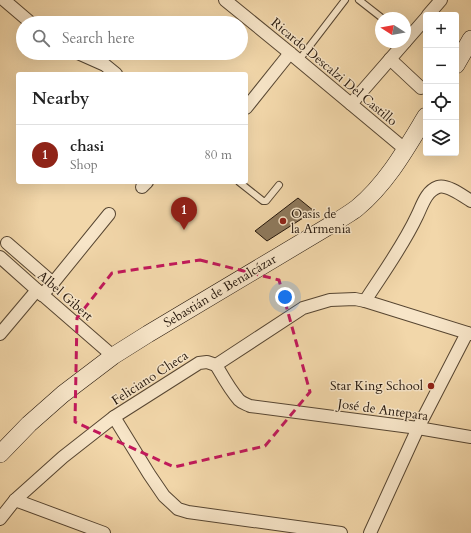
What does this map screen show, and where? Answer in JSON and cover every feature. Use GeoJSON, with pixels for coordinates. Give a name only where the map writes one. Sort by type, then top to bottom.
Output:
{"type":"FeatureCollection","features":[{"type":"Feature","properties":{"kind":"main road"},"geometry":{"type":"LineString","coordinates":[[459,60],[471,39]]}},
{"type":"Feature","properties":{"kind":"main road","name":"Sebastián de Benalcázar"},"geometry":{"type":"LineString","coordinates":[[0,454],[29,424],[63,394],[113,356],[339,220],[356,208],[372,194],[390,173],[424,120]]}},
{"type":"Feature","properties":{"kind":"street"},"geometry":{"type":"LineString","coordinates":[[4,0],[22,16]]}},
{"type":"Feature","properties":{"kind":"street","name":"Ricardo Descalzi Del Castillo"},"geometry":{"type":"LineString","coordinates":[[225,0],[245,16]]}},
{"type":"Feature","properties":{"kind":"street"},"geometry":{"type":"LineString","coordinates":[[431,12],[441,0]]}},
{"type":"Feature","properties":{"kind":"street","name":"Ricardo Descalzi Del Castillo"},"geometry":{"type":"LineString","coordinates":[[248,19],[406,150]]}},
{"type":"Feature","properties":{"kind":"street"},"geometry":{"type":"LineString","coordinates":[[411,35],[423,21]]}},
{"type":"Feature","properties":{"kind":"street"},"geometry":{"type":"LineString","coordinates":[[351,104],[400,48]]}},
{"type":"Feature","properties":{"kind":"street"},"geometry":{"type":"LineString","coordinates":[[248,106],[294,56]]}},
{"type":"Feature","properties":{"kind":"street"},"geometry":{"type":"LineString","coordinates":[[390,59],[422,88]]}},
{"type":"Feature","properties":{"kind":"street"},"geometry":{"type":"LineString","coordinates":[[94,60],[105,65],[114,72]]}},
{"type":"Feature","properties":{"kind":"street"},"geometry":{"type":"LineString","coordinates":[[365,301],[410,230],[425,197],[438,187],[445,186],[466,198]]}},
{"type":"Feature","properties":{"kind":"street"},"geometry":{"type":"LineString","coordinates":[[0,334],[39,293],[53,282],[109,214]]}},
{"type":"Feature","properties":{"kind":"street"},"geometry":{"type":"LineString","coordinates":[[7,243],[53,282]]}},
{"type":"Feature","properties":{"kind":"street","name":"Albel Gibert"},"geometry":{"type":"LineString","coordinates":[[0,257],[39,293],[113,356]]}},
{"type":"Feature","properties":{"kind":"street"},"geometry":{"type":"LineString","coordinates":[[216,365],[303,308],[330,300],[355,299],[365,301],[469,333],[418,428],[370,533]]}},
{"type":"Feature","properties":{"kind":"street","name":"Feliciano Checa"},"geometry":{"type":"LineString","coordinates":[[0,519],[15,500],[63,457],[114,417],[199,363],[207,362],[216,365]]}},
{"type":"Feature","properties":{"kind":"street","name":"José de Antepara"},"geometry":{"type":"LineString","coordinates":[[216,365],[239,400],[250,406],[471,436]]}},
{"type":"Feature","properties":{"kind":"street"},"geometry":{"type":"LineString","coordinates":[[114,417],[164,496],[178,509],[188,512],[341,533]]}},
{"type":"Feature","properties":{"kind":"street"},"geometry":{"type":"LineString","coordinates":[[15,500],[104,533]]}},
{"type":"Feature","properties":{"kind":"lane"},"geometry":{"type":"LineString","coordinates":[[294,56],[345,0]]}},
{"type":"Feature","properties":{"kind":"lane"},"geometry":{"type":"LineString","coordinates":[[359,0],[375,13]]}},
{"type":"Feature","properties":{"kind":"lane"},"geometry":{"type":"LineString","coordinates":[[242,184],[264,201],[279,185]]}},
{"type":"Feature","properties":{"kind":"highlighted area"},"geometry":{"type":"Polygon","coordinates":[[[200,260],[279,280],[310,392],[265,446],[174,467],[75,422],[77,318],[112,273],[200,260]]]}},
{"type":"Feature","properties":{"kind":"building","name":"Oasis de la Armenia"},"geometry":{"type":"Polygon","coordinates":[[[298,198],[314,211],[267,241],[255,231],[298,198]]]}},
{"type":"Feature","properties":{"kind":"place","name":"Oasis de la Armenia"},"geometry":{"type":"Point","coordinates":[283,221]}},
{"type":"Feature","properties":{"kind":"place","name":"chasi"},"geometry":{"type":"Point","coordinates":[184,230]}},
{"type":"Feature","properties":{"kind":"place","name":"Star King School"},"geometry":{"type":"Point","coordinates":[431,386]}}]}
